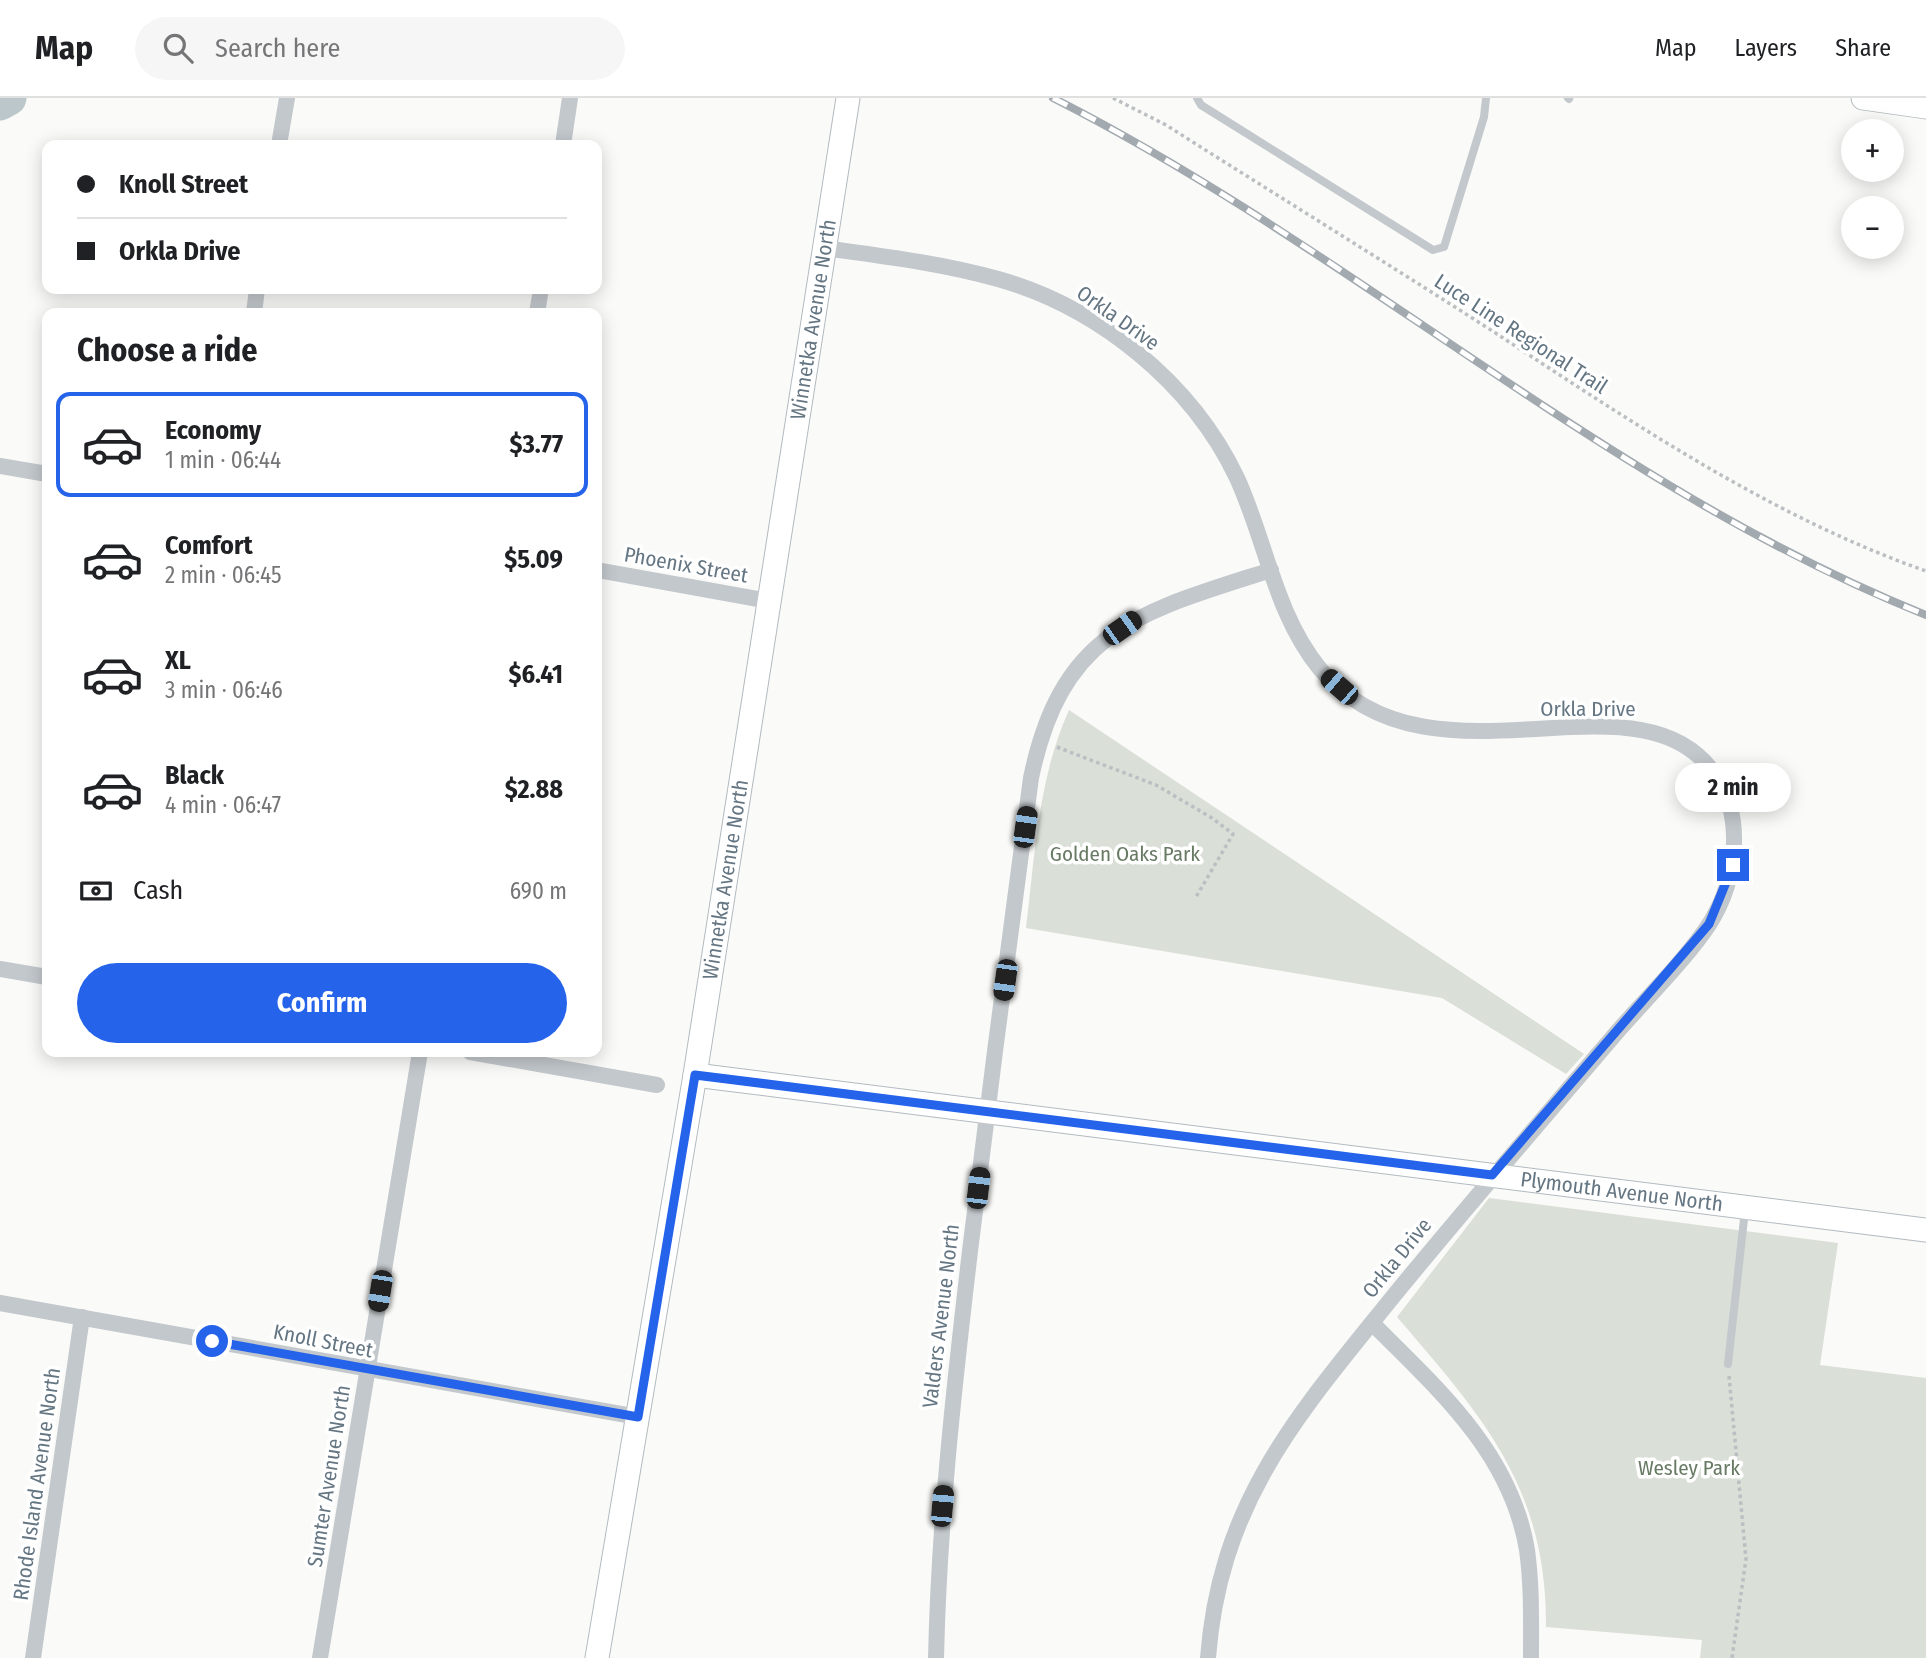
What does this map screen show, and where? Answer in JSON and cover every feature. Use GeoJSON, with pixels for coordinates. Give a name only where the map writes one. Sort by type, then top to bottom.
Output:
{"type":"FeatureCollection","features":[{"type":"Feature","properties":{"kind":"main road","name":"Winnetka Avenue North"},"geometry":{"type":"LineString","coordinates":[[597,1658],[695,1075],[848,98]]}},
{"type":"Feature","properties":{"kind":"main road"},"geometry":{"type":"LineString","coordinates":[[1863,98],[1897,100],[1926,107]]}},
{"type":"Feature","properties":{"kind":"main road","name":"Plymouth Avenue North"},"geometry":{"type":"LineString","coordinates":[[695,1075],[1926,1230]]}},
{"type":"Feature","properties":{"kind":"street"},"geometry":{"type":"LineString","coordinates":[[280,140],[287,98]]}},
{"type":"Feature","properties":{"kind":"street"},"geometry":{"type":"LineString","coordinates":[[564,140],[570,98]]}},
{"type":"Feature","properties":{"kind":"street","name":"Orkla Drive"},"geometry":{"type":"LineString","coordinates":[[824,248],[947,267],[999,279],[1049,297],[1128,346],[1176,390],[1211,432],[1237,480],[1302,646],[1325,676],[1353,699],[1386,717],[1416,728],[1454,733],[1640,728],[1670,738],[1697,756],[1716,774],[1729,803],[1734,833],[1733,865],[1709,924],[1492,1175],[1307,1403],[1280,1441],[1251,1492],[1226,1553],[1211,1613],[1208,1658]]}},
{"type":"Feature","properties":{"kind":"street"},"geometry":{"type":"LineString","coordinates":[[0,466],[42,473]]}},
{"type":"Feature","properties":{"kind":"street","name":"Valders Avenue North"},"geometry":{"type":"LineString","coordinates":[[936,1658],[939,1570],[950,1424],[1031,778],[1039,739],[1054,701],[1077,668],[1105,639],[1139,616],[1174,601],[1271,570]]}},
{"type":"Feature","properties":{"kind":"street","name":"Phoenix Street"},"geometry":{"type":"LineString","coordinates":[[602,571],[769,601]]}},
{"type":"Feature","properties":{"kind":"street"},"geometry":{"type":"LineString","coordinates":[[0,969],[42,976]]}},
{"type":"Feature","properties":{"kind":"street","name":"Sumter Avenue North"},"geometry":{"type":"LineString","coordinates":[[320,1658],[419,1057]]}},
{"type":"Feature","properties":{"kind":"street"},"geometry":{"type":"LineString","coordinates":[[498,1057],[657,1085]]}},
{"type":"Feature","properties":{"kind":"street","name":"Knoll Street"},"geometry":{"type":"LineString","coordinates":[[0,1303],[367,1371],[638,1417]]}},
{"type":"Feature","properties":{"kind":"street","name":"Rhode Island Avenue North"},"geometry":{"type":"LineString","coordinates":[[33,1658],[82,1317]]}},
{"type":"Feature","properties":{"kind":"street"},"geometry":{"type":"LineString","coordinates":[[1372,1323],[1471,1426],[1500,1470],[1518,1516],[1527,1550],[1532,1610],[1531,1658]]}},
{"type":"Feature","properties":{"kind":"lane"},"geometry":{"type":"LineString","coordinates":[[1197,98],[1201,105],[1433,250],[1444,247],[1484,117],[1486,98]]}},
{"type":"Feature","properties":{"kind":"lane"},"geometry":{"type":"LineString","coordinates":[[1728,1364],[1745,1207]]}},
{"type":"Feature","properties":{"kind":"path","name":"Luce Line Regional Trail"},"geometry":{"type":"LineString","coordinates":[[1113,98],[1166,125],[1610,410],[1752,491],[1883,556],[1926,571]]}},
{"type":"Feature","properties":{"kind":"path"},"geometry":{"type":"LineString","coordinates":[[1039,739],[1156,785],[1233,834],[1196,898]]}},
{"type":"Feature","properties":{"kind":"path"},"geometry":{"type":"LineString","coordinates":[[1728,1364],[1746,1559],[1732,1658]]}},
{"type":"Feature","properties":{"kind":"green space","name":"Golden Oaks Park"},"geometry":{"type":"Polygon","coordinates":[[[1069,710],[1584,1054],[1566,1074],[1442,998],[1026,928],[1044,790],[1050,762],[1069,710]]]}},
{"type":"Feature","properties":{"kind":"green space","name":"Wesley Park"},"geometry":{"type":"Polygon","coordinates":[[[1489,1198],[1838,1243],[1820,1365],[1926,1378],[1926,1658],[1700,1658],[1702,1640],[1546,1627],[1543,1578],[1535,1533],[1522,1493],[1482,1422],[1397,1317],[1489,1198]]]}},
{"type":"Feature","properties":{"kind":"waterway"},"geometry":{"type":"LineString","coordinates":[[0,103],[9,98]]}},
{"type":"Feature","properties":{"kind":"railway"},"geometry":{"type":"LineString","coordinates":[[1053,98],[1164,159],[1272,226],[1484,367],[1699,503],[1810,563],[1926,615]]}},
{"type":"Feature","properties":{"kind":"route"},"geometry":{"type":"LineString","coordinates":[[212,1341],[367,1371],[638,1417],[695,1075],[1492,1175],[1515,1152],[1709,924],[1733,865]]}}]}
